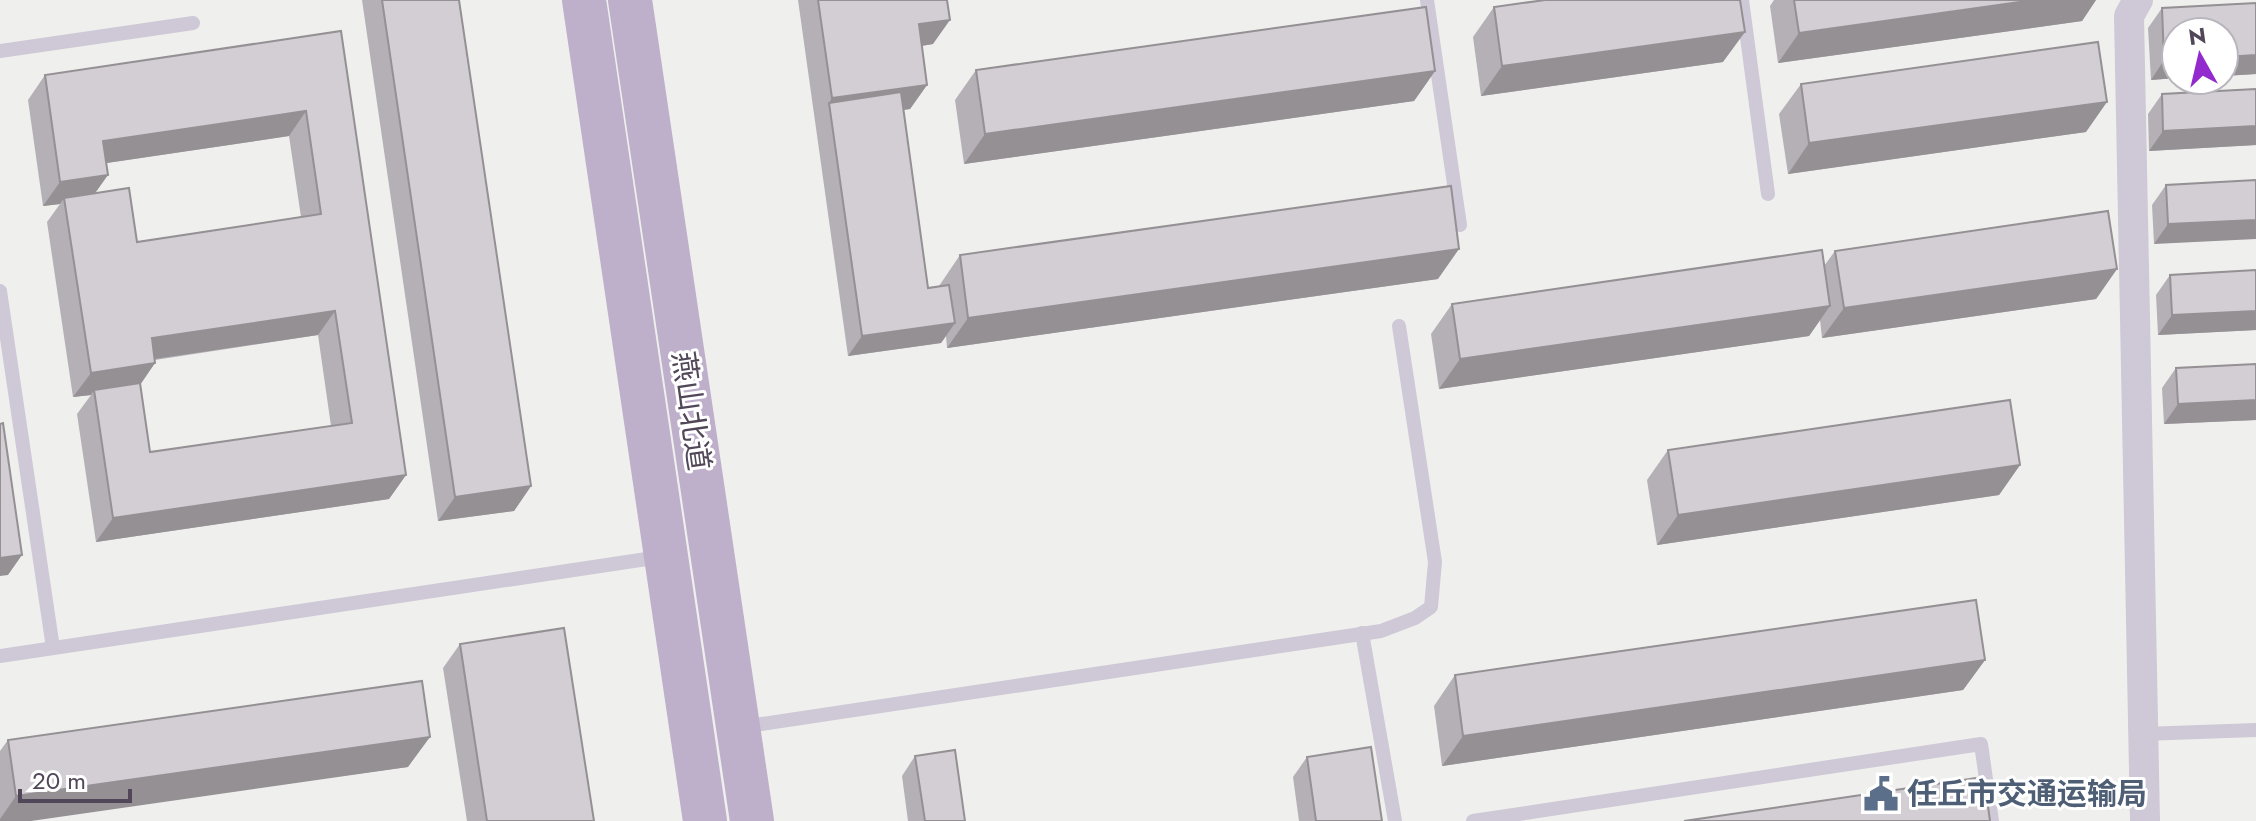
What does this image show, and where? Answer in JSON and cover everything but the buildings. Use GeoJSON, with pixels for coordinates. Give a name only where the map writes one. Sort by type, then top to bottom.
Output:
{"type":"FeatureCollection","features":[{"type":"Feature","properties":{"kind":"main road","name":"燕山北道"},"geometry":{"type":"LineString","coordinates":[[584,0],[705,821]]}},
{"type":"Feature","properties":{"kind":"main road","name":"燕山北道"},"geometry":{"type":"LineString","coordinates":[[630,0],[752,821]]}},
{"type":"Feature","properties":{"kind":"street"},"geometry":{"type":"LineString","coordinates":[[2142,10],[2145,821]]}},
{"type":"Feature","properties":{"kind":"lane"},"geometry":{"type":"LineString","coordinates":[[1427,0],[1460,225]]}},
{"type":"Feature","properties":{"kind":"lane"},"geometry":{"type":"LineString","coordinates":[[1742,0],[1768,194]]}},
{"type":"Feature","properties":{"kind":"lane"},"geometry":{"type":"LineString","coordinates":[[0,51],[193,23]]}},
{"type":"Feature","properties":{"kind":"lane"},"geometry":{"type":"LineString","coordinates":[[0,291],[53,648]]}},
{"type":"Feature","properties":{"kind":"lane"},"geometry":{"type":"LineString","coordinates":[[738,727],[1381,631],[1415,618],[1431,607],[1435,562],[1399,326]]}},
{"type":"Feature","properties":{"kind":"lane"},"geometry":{"type":"LineString","coordinates":[[0,656],[666,556]]}},
{"type":"Feature","properties":{"kind":"lane"},"geometry":{"type":"LineString","coordinates":[[1362,633],[1395,821]]}},
{"type":"Feature","properties":{"kind":"lane"},"geometry":{"type":"LineString","coordinates":[[2143,734],[2256,730]]}},
{"type":"Feature","properties":{"kind":"lane"},"geometry":{"type":"LineString","coordinates":[[1473,821],[1981,744],[1992,821]]}},
{"type":"Feature","properties":{"kind":"place","name":"任丘市交通运输局"},"geometry":{"type":"Point","coordinates":[1881,794]}}]}
